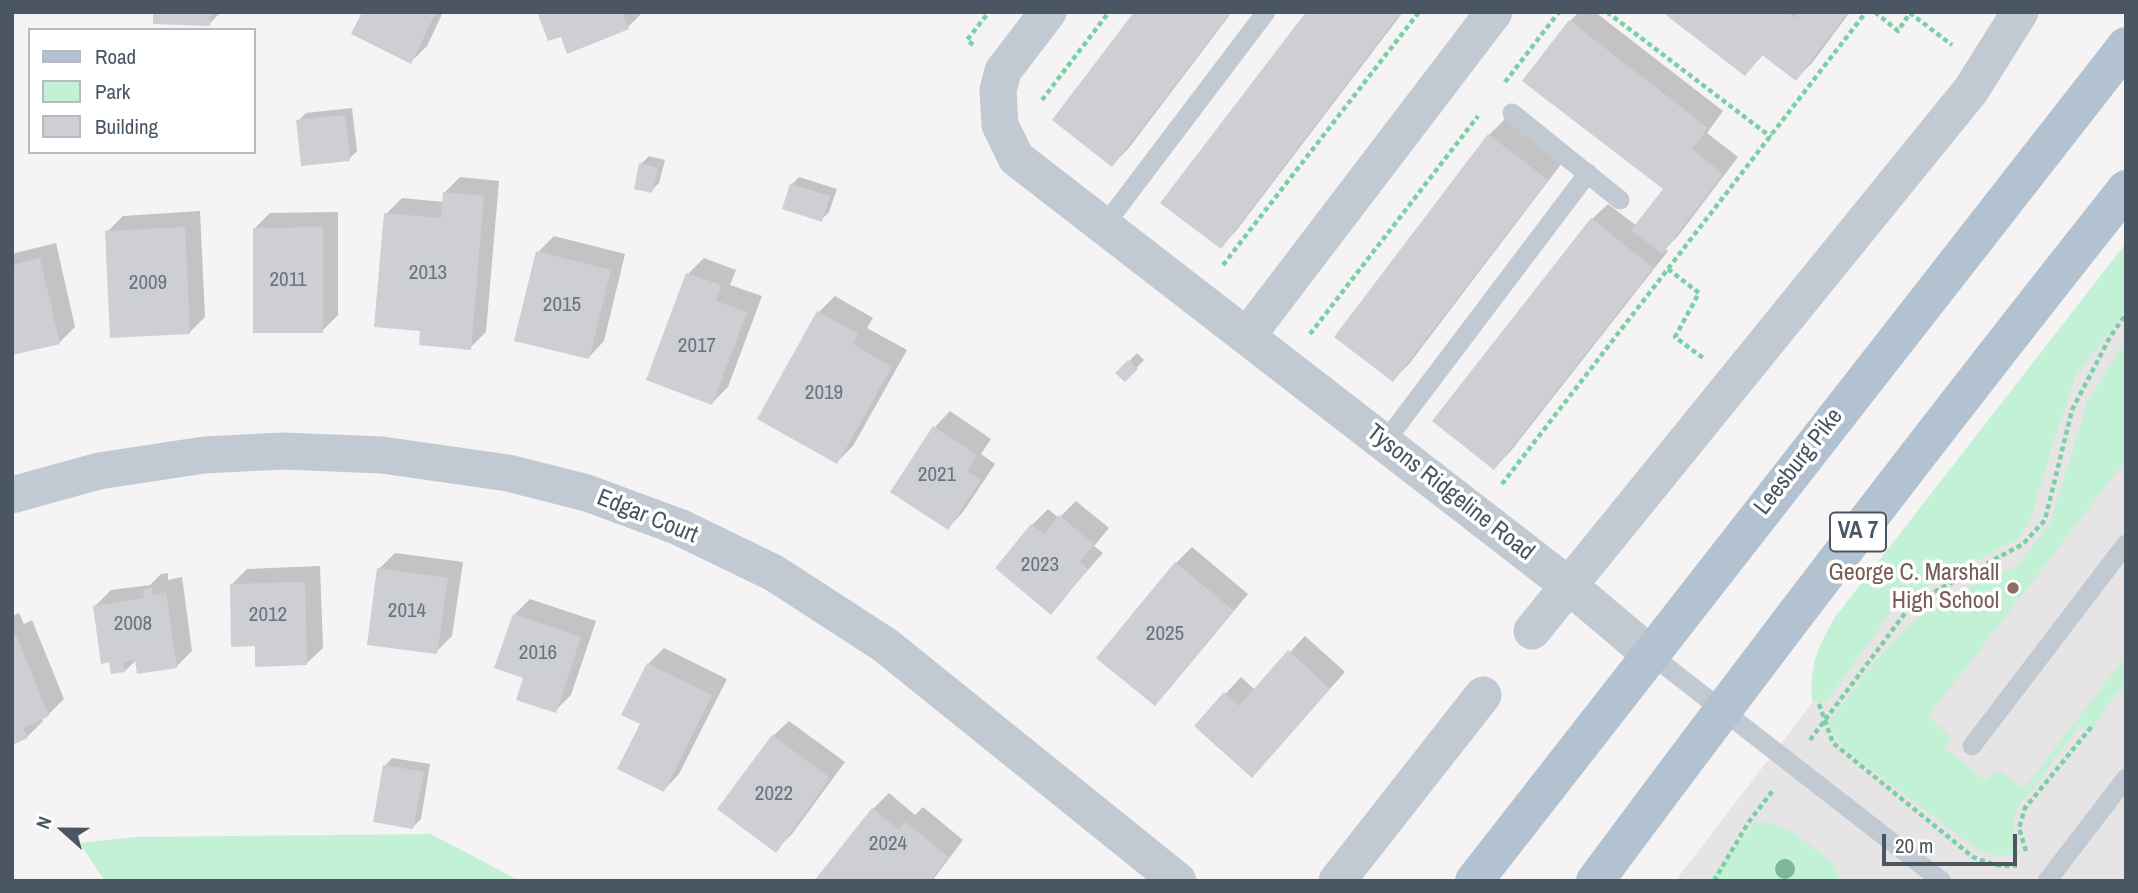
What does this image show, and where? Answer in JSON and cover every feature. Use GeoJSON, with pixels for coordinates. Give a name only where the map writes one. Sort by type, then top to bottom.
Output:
{"type":"FeatureCollection","features":[{"type":"Feature","properties":{"kind":"main road","name":"Leesburg Pike"},"geometry":{"type":"LineString","coordinates":[[1474,881],[2126,46]]}},
{"type":"Feature","properties":{"kind":"main road","name":"VA 7"},"geometry":{"type":"LineString","coordinates":[[1595,881],[1722,710],[1995,354],[2126,189]]}},
{"type":"Feature","properties":{"kind":"street","name":"Tysons Ridgeline Road"},"geometry":{"type":"LineString","coordinates":[[1048,12],[1003,71],[998,90],[1000,125],[1016,158],[1568,585],[1650,654]]}},
{"type":"Feature","properties":{"kind":"street"},"geometry":{"type":"LineString","coordinates":[[1247,337],[1493,12]]}},
{"type":"Feature","properties":{"kind":"street"},"geometry":{"type":"LineString","coordinates":[[1532,631],[1971,90],[2020,12]]}},
{"type":"Feature","properties":{"kind":"street","name":"Edgar Court"},"geometry":{"type":"LineString","coordinates":[[12,495],[99,471],[204,455],[283,451],[382,455],[508,472],[587,493],[679,527],[774,573],[885,645],[1178,881]]}},
{"type":"Feature","properties":{"kind":"street"},"geometry":{"type":"LineString","coordinates":[[1337,881],[1483,695]]}},
{"type":"Feature","properties":{"kind":"lane"},"geometry":{"type":"LineString","coordinates":[[1104,226],[1266,12]]}},
{"type":"Feature","properties":{"kind":"lane"},"geometry":{"type":"LineString","coordinates":[[1512,113],[1620,200]]}},
{"type":"Feature","properties":{"kind":"lane"},"geometry":{"type":"LineString","coordinates":[[1384,443],[1588,173]]}},
{"type":"Feature","properties":{"kind":"lane"},"geometry":{"type":"LineString","coordinates":[[1972,746],[2126,544]]}},
{"type":"Feature","properties":{"kind":"lane"},"geometry":{"type":"LineString","coordinates":[[1650,654],[1936,879]]}},
{"type":"Feature","properties":{"kind":"lane"},"geometry":{"type":"LineString","coordinates":[[2047,881],[2126,778]]}},
{"type":"Feature","properties":{"kind":"path"},"geometry":{"type":"LineString","coordinates":[[1222,266],[1419,12]]}},
{"type":"Feature","properties":{"kind":"path"},"geometry":{"type":"LineString","coordinates":[[1501,87],[1559,12]]}},
{"type":"Feature","properties":{"kind":"path"},"geometry":{"type":"LineString","coordinates":[[1607,12],[1770,137]]}},
{"type":"Feature","properties":{"kind":"path"},"geometry":{"type":"LineString","coordinates":[[1502,484],[1866,12]]}},
{"type":"Feature","properties":{"kind":"path"},"geometry":{"type":"LineString","coordinates":[[1875,12],[1898,31],[1910,13],[1953,45]]}},
{"type":"Feature","properties":{"kind":"path"},"geometry":{"type":"LineString","coordinates":[[1310,334],[1484,109]]}},
{"type":"Feature","properties":{"kind":"path"},"geometry":{"type":"LineString","coordinates":[[1668,269],[1699,293],[1675,337],[1735,381]]}},
{"type":"Feature","properties":{"kind":"path"},"geometry":{"type":"LineString","coordinates":[[1825,720],[1912,604],[2023,544],[2045,520],[2072,410],[2110,337],[2126,314]]}},
{"type":"Feature","properties":{"kind":"path"},"geometry":{"type":"LineString","coordinates":[[1819,704],[1833,743],[1973,857],[1995,865],[2019,866]]}},
{"type":"Feature","properties":{"kind":"path"},"geometry":{"type":"LineString","coordinates":[[2027,854],[2019,828],[2025,808],[2094,724]]}},
{"type":"Feature","properties":{"kind":"path"},"geometry":{"type":"LineString","coordinates":[[1714,881],[1748,823]]}},
{"type":"Feature","properties":{"kind":"shaded area","name":"George C. Marshall High School"},"geometry":{"type":"Polygon","coordinates":[[[2126,296],[2126,881],[1675,881],[2126,296]]]}},
{"type":"Feature","properties":{"kind":"green space"},"geometry":{"type":"Polygon","coordinates":[[[2126,243],[2126,310],[2075,377],[2030,522],[2018,539],[1896,605],[1825,703],[1812,701],[1812,676],[1816,657],[1835,617],[2126,243]]]}},
{"type":"Feature","properties":{"kind":"green space"},"geometry":{"type":"Polygon","coordinates":[[[2126,340],[2126,460],[1928,717],[1949,735],[1945,748],[1985,780],[1995,771],[2000,771],[2025,787],[2126,656],[2126,682],[2091,732],[2080,725],[2031,792],[2018,805],[2013,824],[2013,840],[2020,855],[1994,855],[1978,850],[1849,753],[1838,741],[1828,723],[1870,667],[1911,623],[1957,593],[2017,566],[2050,523],[2088,400],[2126,340]]]}},
{"type":"Feature","properties":{"kind":"green space"},"geometry":{"type":"Polygon","coordinates":[[[1755,822],[1772,823],[1793,832],[1833,863],[1841,881],[1709,881],[1755,822]]]}},
{"type":"Feature","properties":{"kind":"green space"},"geometry":{"type":"Polygon","coordinates":[[[431,834],[520,881],[105,881],[79,843],[134,837],[431,834]]]}},
{"type":"Feature","properties":{"kind":"building"},"geometry":{"type":"Polygon","coordinates":[[[153,12],[211,12],[210,26],[153,24],[153,12]]]}},
{"type":"Feature","properties":{"kind":"building"},"geometry":{"type":"Polygon","coordinates":[[[362,12],[436,12],[411,64],[351,34],[362,12]]]}},
{"type":"Feature","properties":{"kind":"building"},"geometry":{"type":"Polygon","coordinates":[[[537,12],[622,12],[629,29],[567,54],[561,37],[548,41],[537,12]]]}},
{"type":"Feature","properties":{"kind":"building"},"geometry":{"type":"Polygon","coordinates":[[[1134,12],[1231,12],[1112,167],[1052,120],[1134,12]]]}},
{"type":"Feature","properties":{"kind":"building"},"geometry":{"type":"Polygon","coordinates":[[[1306,12],[1401,12],[1221,249],[1160,203],[1306,12]]]}},
{"type":"Feature","properties":{"kind":"building"},"geometry":{"type":"Polygon","coordinates":[[[1662,12],[1787,12],[1795,18],[1799,12],[1848,12],[1796,81],[1762,55],[1745,76],[1662,12]]]}},
{"type":"Feature","properties":{"kind":"building"},"geometry":{"type":"Polygon","coordinates":[[[1569,20],[1708,128],[1692,149],[1723,174],[1662,254],[1631,230],[1663,189],[1522,81],[1569,20]]]}},
{"type":"Feature","properties":{"kind":"building"},"geometry":{"type":"Polygon","coordinates":[[[345,115],[350,161],[301,166],[296,120],[345,115]]]}},
{"type":"Feature","properties":{"kind":"building"},"geometry":{"type":"Polygon","coordinates":[[[1488,134],[1548,180],[1393,382],[1334,337],[1488,134]]]}},
{"type":"Feature","properties":{"kind":"building"},"geometry":{"type":"Polygon","coordinates":[[[639,163],[658,168],[652,193],[634,189],[639,163]]]}},
{"type":"Feature","properties":{"kind":"building"},"geometry":{"type":"Polygon","coordinates":[[[790,184],[830,196],[822,222],[782,209],[790,184]]]}},
{"type":"Feature","properties":{"kind":"building"},"geometry":{"type":"Polygon","coordinates":[[[443,192],[484,196],[471,350],[419,345],[420,331],[374,327],[384,213],[441,218],[443,192]]]}},
{"type":"Feature","properties":{"kind":"building"},"geometry":{"type":"Polygon","coordinates":[[[1591,218],[1653,268],[1494,470],[1432,421],[1591,218]]]}},
{"type":"Feature","properties":{"kind":"building"},"geometry":{"type":"Polygon","coordinates":[[[185,227],[190,334],[110,338],[105,231],[185,227]]]}},
{"type":"Feature","properties":{"kind":"building"},"geometry":{"type":"Polygon","coordinates":[[[323,227],[323,333],[253,333],[253,228],[323,227]]]}},
{"type":"Feature","properties":{"kind":"building"},"geometry":{"type":"Polygon","coordinates":[[[536,251],[611,270],[589,359],[514,341],[536,251]]]}},
{"type":"Feature","properties":{"kind":"building"},"geometry":{"type":"Polygon","coordinates":[[[40,258],[60,344],[12,355],[12,265],[40,258]]]}},
{"type":"Feature","properties":{"kind":"building"},"geometry":{"type":"Polygon","coordinates":[[[686,273],[721,285],[716,301],[747,312],[712,405],[646,380],[686,273]]]}},
{"type":"Feature","properties":{"kind":"building"},"geometry":{"type":"Polygon","coordinates":[[[817,311],[858,334],[853,344],[892,367],[837,464],[757,419],[817,311]]]}},
{"type":"Feature","properties":{"kind":"building"},"geometry":{"type":"Polygon","coordinates":[[[1128,360],[1138,369],[1125,382],[1115,373],[1128,360]]]}},
{"type":"Feature","properties":{"kind":"building"},"geometry":{"type":"Polygon","coordinates":[[[933,426],[977,455],[967,471],[981,480],[948,530],[890,492],[933,426]]]}},
{"type":"Feature","properties":{"kind":"building"},"geometry":{"type":"Polygon","coordinates":[[[1059,515],[1094,544],[1080,562],[1088,569],[1051,615],[995,568],[1031,524],[1044,534],[1059,515]]]}},
{"type":"Feature","properties":{"kind":"building"},"geometry":{"type":"Polygon","coordinates":[[[1175,562],[1234,611],[1155,706],[1096,658],[1175,562]]]}},
{"type":"Feature","properties":{"kind":"building"},"geometry":{"type":"Polygon","coordinates":[[[377,568],[448,578],[437,654],[367,645],[377,568]]]}},
{"type":"Feature","properties":{"kind":"building"},"geometry":{"type":"Polygon","coordinates":[[[305,582],[307,665],[255,667],[255,646],[231,647],[230,584],[305,582]]]}},
{"type":"Feature","properties":{"kind":"building"},"geometry":{"type":"Polygon","coordinates":[[[152,588],[153,595],[166,592],[177,668],[137,674],[135,660],[124,662],[125,672],[111,674],[109,662],[101,664],[93,606],[144,598],[143,589],[152,588]]]}},
{"type":"Feature","properties":{"kind":"building"},"geometry":{"type":"Polygon","coordinates":[[[513,614],[581,637],[556,713],[516,700],[523,678],[494,668],[513,614]]]}},
{"type":"Feature","properties":{"kind":"building"},"geometry":{"type":"Polygon","coordinates":[[[16,635],[49,716],[23,728],[28,738],[12,745],[12,637],[16,635]]]}},
{"type":"Feature","properties":{"kind":"building"},"geometry":{"type":"Polygon","coordinates":[[[1288,650],[1330,689],[1252,778],[1194,726],[1224,692],[1239,706],[1288,650]]]}},
{"type":"Feature","properties":{"kind":"building"},"geometry":{"type":"Polygon","coordinates":[[[647,663],[712,695],[664,792],[617,769],[640,724],[621,715],[647,663]]]}},
{"type":"Feature","properties":{"kind":"building"},"geometry":{"type":"Polygon","coordinates":[[[772,735],[830,778],[776,853],[717,809],[772,735]]]}},
{"type":"Feature","properties":{"kind":"building"},"geometry":{"type":"Polygon","coordinates":[[[383,765],[424,772],[413,829],[373,822],[383,765]]]}},
{"type":"Feature","properties":{"kind":"building"},"geometry":{"type":"Polygon","coordinates":[[[872,808],[899,830],[905,822],[949,857],[930,881],[814,881],[872,808]]]}},
{"type":"Feature","properties":{"kind":"place","name":"George C. Marshall High School"},"geometry":{"type":"Point","coordinates":[2013,588]}}]}
